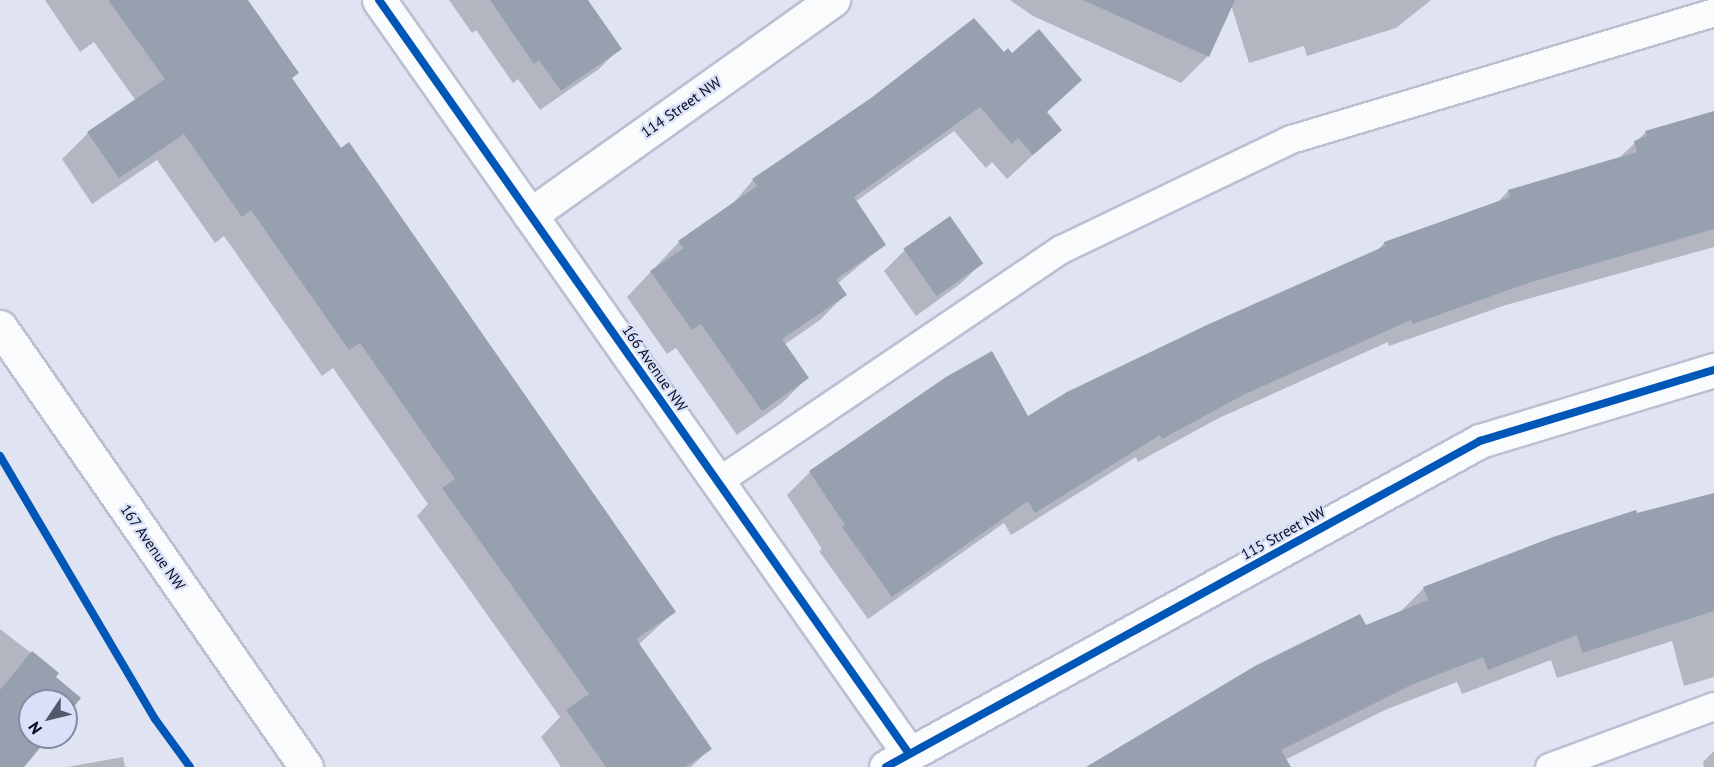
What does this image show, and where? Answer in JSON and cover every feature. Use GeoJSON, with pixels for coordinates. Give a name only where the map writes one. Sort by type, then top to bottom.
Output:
{"type":"FeatureCollection","features":[{"type":"Feature","properties":{"kind":"street","name":"166 Avenue NW"},"geometry":{"type":"LineString","coordinates":[[379,0],[718,481],[897,759]]}},
{"type":"Feature","properties":{"kind":"street","name":"114 Street NW"},"geometry":{"type":"LineString","coordinates":[[530,215],[833,0]]}},
{"type":"Feature","properties":{"kind":"street","name":"167 Avenue NW"},"geometry":{"type":"LineString","coordinates":[[0,327],[306,767]]}},
{"type":"Feature","properties":{"kind":"street","name":"115 Street NW"},"geometry":{"type":"LineString","coordinates":[[897,759],[1480,441],[1714,370]]}},
{"type":"Feature","properties":{"kind":"lane"},"geometry":{"type":"LineString","coordinates":[[718,481],[1061,249],[1291,139],[1714,12]]}},
{"type":"Feature","properties":{"kind":"lane"},"geometry":{"type":"LineString","coordinates":[[1549,767],[1714,706]]}},
{"type":"Feature","properties":{"kind":"building"},"geometry":{"type":"Polygon","coordinates":[[[108,0],[248,0],[299,73],[292,78],[341,148],[349,142],[676,612],[636,639],[712,749],[685,767],[606,767],[566,710],[589,694],[442,488],[455,479],[360,343],[349,350],[251,210],[242,217],[184,134],[119,178],[87,132],[165,79],[108,0]]]}},
{"type":"Feature","properties":{"kind":"building"},"geometry":{"type":"Polygon","coordinates":[[[490,0],[588,0],[622,49],[561,91],[539,60],[534,64],[490,0]]]}},
{"type":"Feature","properties":{"kind":"building"},"geometry":{"type":"Polygon","coordinates":[[[1083,0],[1235,0],[1209,57],[1083,0]]]}},
{"type":"Feature","properties":{"kind":"building"},"geometry":{"type":"Polygon","coordinates":[[[974,18],[1004,52],[1008,48],[1012,53],[1039,29],[1082,80],[1047,112],[1062,130],[1033,155],[1018,138],[1012,144],[980,107],[854,197],[886,245],[836,279],[847,295],[782,339],[809,378],[762,411],[701,324],[692,330],[650,271],[684,248],[678,241],[757,186],[752,179],[871,98],[974,18]]]}},
{"type":"Feature","properties":{"kind":"building"},"geometry":{"type":"Polygon","coordinates":[[[1714,111],[1714,229],[1531,282],[1413,324],[1411,320],[1245,394],[1162,439],[1160,435],[1035,513],[1028,501],[892,597],[842,527],[845,525],[809,471],[946,377],[992,351],[1028,416],[1067,392],[1209,324],[1385,246],[1384,242],[1510,197],[1508,190],[1637,152],[1634,141],[1647,136],[1645,131],[1714,111]]]}},
{"type":"Feature","properties":{"kind":"building"},"geometry":{"type":"Polygon","coordinates":[[[950,216],[983,264],[937,296],[903,249],[950,216]]]}},
{"type":"Feature","properties":{"kind":"building"},"geometry":{"type":"Polygon","coordinates":[[[1714,493],[1714,611],[1582,653],[1577,635],[1488,670],[1483,657],[1411,685],[1281,750],[1291,767],[1086,767],[1255,666],[1360,614],[1366,625],[1428,600],[1423,587],[1553,537],[1636,510],[1637,513],[1714,493]]]}},
{"type":"Feature","properties":{"kind":"building"},"geometry":{"type":"Polygon","coordinates":[[[32,651],[59,673],[56,677],[70,689],[18,689],[18,749],[39,749],[24,767],[0,767],[0,690],[32,651]]]}},
{"type":"Feature","properties":{"kind":"cycle path"},"geometry":{"type":"LineString","coordinates":[[379,0],[908,752]]}},
{"type":"Feature","properties":{"kind":"cycle path"},"geometry":{"type":"LineString","coordinates":[[886,767],[1480,441],[1714,370]]}},
{"type":"Feature","properties":{"kind":"cycle path"},"geometry":{"type":"LineString","coordinates":[[0,456],[155,719],[190,767]]}}]}
